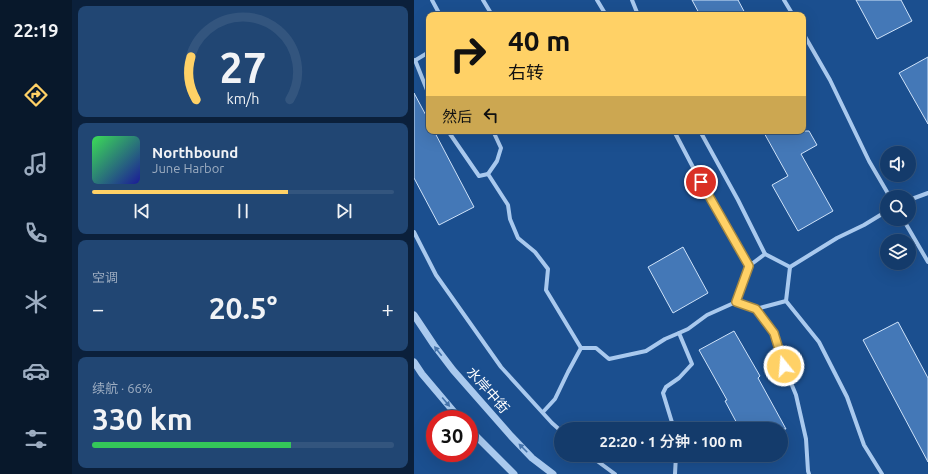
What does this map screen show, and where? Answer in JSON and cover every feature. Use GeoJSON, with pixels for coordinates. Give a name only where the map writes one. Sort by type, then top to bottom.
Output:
{"type":"FeatureCollection","features":[{"type":"Feature","properties":{"kind":"street"},"geometry":{"type":"LineString","coordinates":[[432,0],[438,12]]}},
{"type":"Feature","properties":{"kind":"street"},"geometry":{"type":"LineString","coordinates":[[483,0],[490,12]]}},
{"type":"Feature","properties":{"kind":"street"},"geometry":{"type":"LineString","coordinates":[[597,0],[604,12]]}},
{"type":"Feature","properties":{"kind":"street"},"geometry":{"type":"LineString","coordinates":[[632,0],[637,12]]}},
{"type":"Feature","properties":{"kind":"street"},"geometry":{"type":"LineString","coordinates":[[784,0],[791,12]]}},
{"type":"Feature","properties":{"kind":"street"},"geometry":{"type":"LineString","coordinates":[[806,38],[830,80],[868,162],[886,190]]}},
{"type":"Feature","properties":{"kind":"street"},"geometry":{"type":"LineString","coordinates":[[426,54],[415,60],[426,88]]}},
{"type":"Feature","properties":{"kind":"street"},"geometry":{"type":"LineString","coordinates":[[450,134],[479,176],[488,174],[498,161],[501,148],[495,134]]}},
{"type":"Feature","properties":{"kind":"street"},"geometry":{"type":"LineString","coordinates":[[676,134],[707,194],[749,266]]}},
{"type":"Feature","properties":{"kind":"street"},"geometry":{"type":"LineString","coordinates":[[702,134],[738,200],[765,254],[790,267]]}},
{"type":"Feature","properties":{"kind":"street"},"geometry":{"type":"LineString","coordinates":[[488,174],[508,205],[510,219],[518,238],[535,252],[548,269],[546,290],[581,348]]}},
{"type":"Feature","properties":{"kind":"street"},"geometry":{"type":"LineString","coordinates":[[916,197],[928,193]]}},
{"type":"Feature","properties":{"kind":"street"},"geometry":{"type":"LineString","coordinates":[[790,267],[837,238],[864,225],[880,215]]}},
{"type":"Feature","properties":{"kind":"street"},"geometry":{"type":"LineString","coordinates":[[907,226],[928,262]]}},
{"type":"Feature","properties":{"kind":"street"},"geometry":{"type":"LineString","coordinates":[[414,232],[436,274],[501,367],[554,425]]}},
{"type":"Feature","properties":{"kind":"street"},"geometry":{"type":"LineString","coordinates":[[736,302],[749,266],[765,254]]}},
{"type":"Feature","properties":{"kind":"street"},"geometry":{"type":"LineString","coordinates":[[790,267],[786,301],[819,342],[847,397],[864,445],[882,474]]}},
{"type":"Feature","properties":{"kind":"street"},"geometry":{"type":"LineString","coordinates":[[756,309],[786,301]]}},
{"type":"Feature","properties":{"kind":"street"},"geometry":{"type":"LineString","coordinates":[[581,348],[596,348],[609,359],[646,351],[665,339],[688,329],[706,315],[736,302],[756,309],[774,333],[784,366],[796,395],[806,438],[809,474]]}},
{"type":"Feature","properties":{"kind":"street","name":"水岸中街"},"geometry":{"type":"LineString","coordinates":[[414,315],[434,345],[454,370],[511,436],[532,458],[553,474]]}},
{"type":"Feature","properties":{"kind":"street"},"geometry":{"type":"LineString","coordinates":[[672,422],[663,393],[666,387],[679,378],[692,364],[679,333]]}},
{"type":"Feature","properties":{"kind":"street"},"geometry":{"type":"LineString","coordinates":[[543,412],[555,399],[581,348]]}},
{"type":"Feature","properties":{"kind":"street"},"geometry":{"type":"LineString","coordinates":[[414,362],[422,374],[452,410]]}},
{"type":"Feature","properties":{"kind":"street"},"geometry":{"type":"LineString","coordinates":[[478,438],[514,474]]}},
{"type":"Feature","properties":{"kind":"street"},"geometry":{"type":"LineString","coordinates":[[599,462],[615,474]]}},
{"type":"Feature","properties":{"kind":"street"},"geometry":{"type":"LineString","coordinates":[[675,474],[676,462]]}},
{"type":"Feature","properties":{"kind":"building"},"geometry":{"type":"Polygon","coordinates":[[[692,0],[738,0],[744,12],[698,12],[692,0]]]}},
{"type":"Feature","properties":{"kind":"building"},"geometry":{"type":"Polygon","coordinates":[[[856,0],[901,0],[912,21],[877,39],[856,0]]]}},
{"type":"Feature","properties":{"kind":"building"},"geometry":{"type":"Polygon","coordinates":[[[928,57],[928,124],[899,73],[928,57]]]}},
{"type":"Feature","properties":{"kind":"building"},"geometry":{"type":"Polygon","coordinates":[[[414,93],[426,115],[426,134],[436,134],[474,207],[439,225],[414,178],[414,93]]]}},
{"type":"Feature","properties":{"kind":"building"},"geometry":{"type":"Polygon","coordinates":[[[806,131],[809,131],[817,145],[801,154],[833,211],[798,231],[772,185],[788,176],[765,134],[806,134],[806,131]]]}},
{"type":"Feature","properties":{"kind":"building"},"geometry":{"type":"Polygon","coordinates":[[[683,247],[708,293],[673,313],[648,267],[683,247]]]}},
{"type":"Feature","properties":{"kind":"building"},"geometry":{"type":"Polygon","coordinates":[[[898,322],[928,378],[928,462],[863,340],[898,322]]]}},
{"type":"Feature","properties":{"kind":"building"},"geometry":{"type":"Polygon","coordinates":[[[734,331],[760,376],[758,378],[782,422],[736,422],[725,401],[727,400],[699,350],[734,331]]]}},
{"type":"Feature","properties":{"kind":"route"},"geometry":{"type":"LineString","coordinates":[[701,182],[749,266],[736,302],[756,309],[774,333],[784,366]]}}]}
